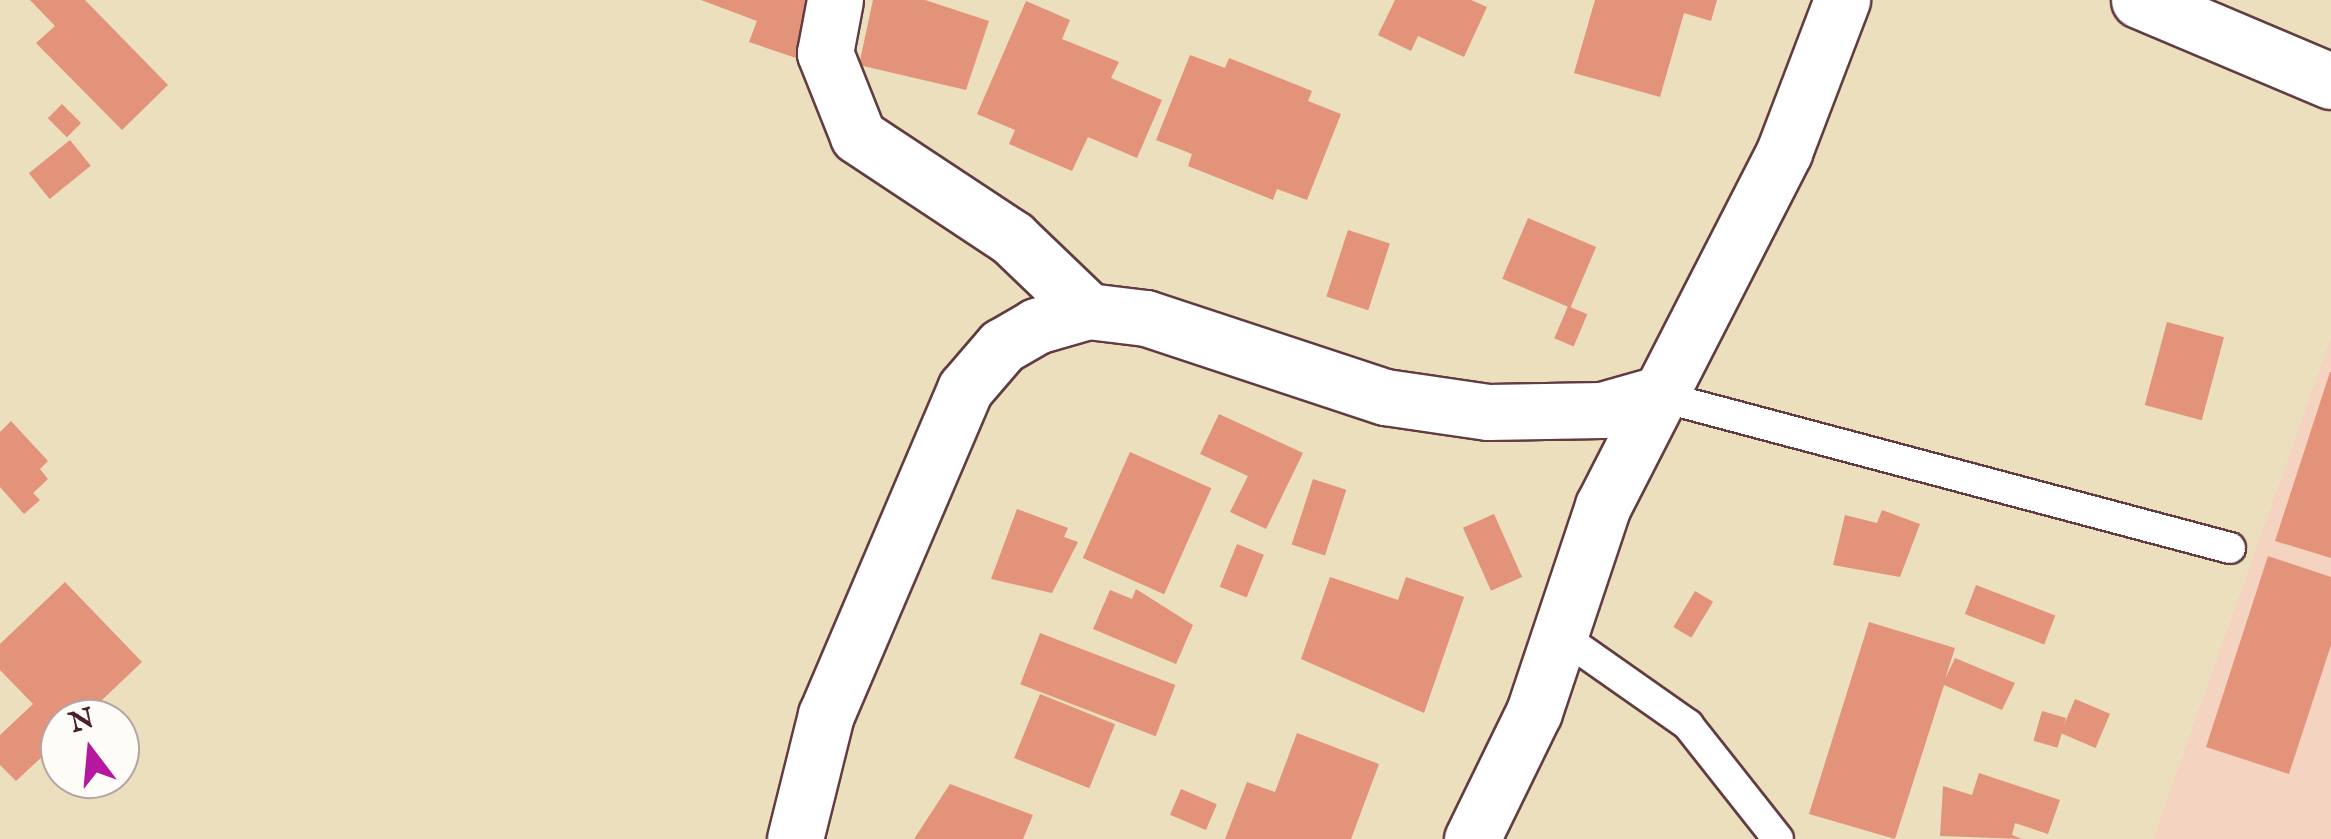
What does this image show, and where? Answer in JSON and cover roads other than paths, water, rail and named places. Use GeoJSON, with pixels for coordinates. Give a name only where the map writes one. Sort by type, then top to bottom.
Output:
{"type":"FeatureCollection","features":[{"type":"Feature","properties":{"kind":"street"},"geometry":{"type":"LineString","coordinates":[[834,0],[825,53],[858,136],[1012,238],[1088,311]]}},
{"type":"Feature","properties":{"kind":"street"},"geometry":{"type":"LineString","coordinates":[[1472,839],[1562,637],[1603,506],[1654,394],[1784,152],[1842,0]]}},
{"type":"Feature","properties":{"kind":"street"},"geometry":{"type":"LineString","coordinates":[[2139,0],[2331,81]]}},
{"type":"Feature","properties":{"kind":"street"},"geometry":{"type":"LineString","coordinates":[[795,839],[826,715],[965,390],[1002,346],[1088,311],[1146,318],[1436,406],[1544,414],[1654,394]]}},
{"type":"Feature","properties":{"kind":"lane"},"geometry":{"type":"LineString","coordinates":[[1654,394],[2230,548]]}},
{"type":"Feature","properties":{"kind":"lane"},"geometry":{"type":"LineString","coordinates":[[1562,637],[1688,724],[1778,839]]}}]}
